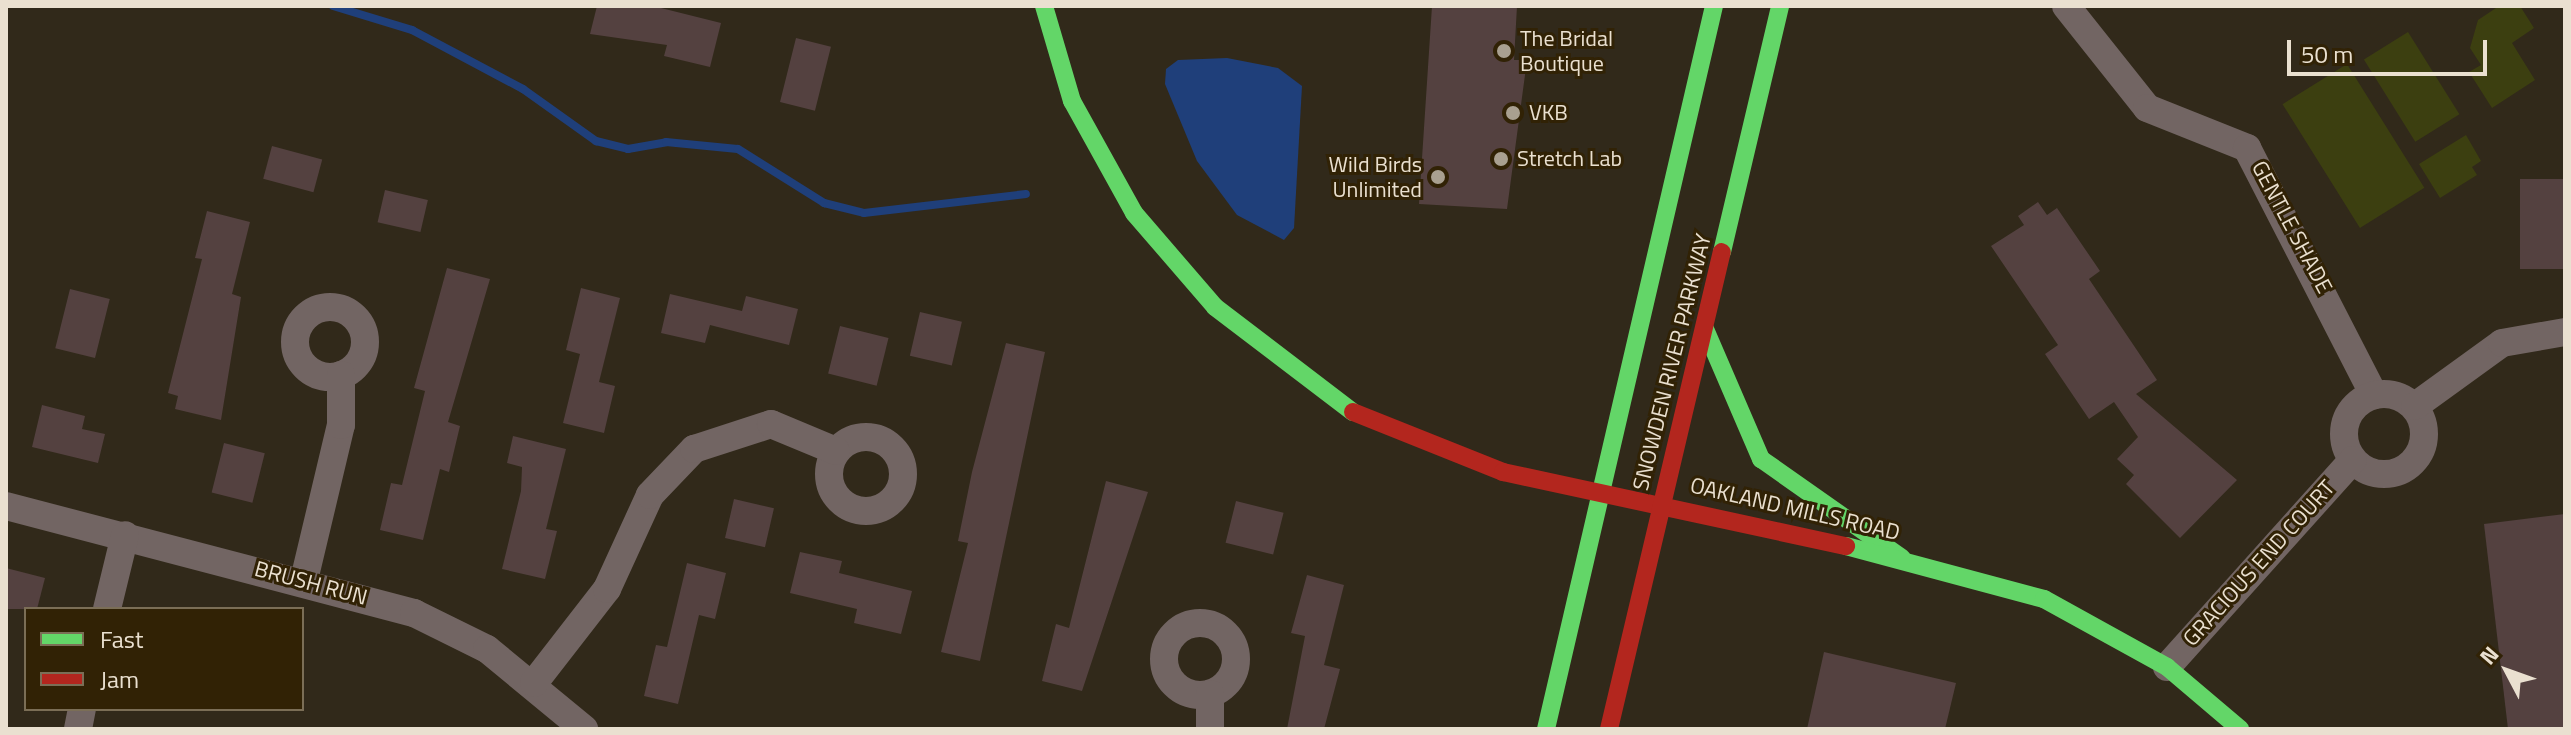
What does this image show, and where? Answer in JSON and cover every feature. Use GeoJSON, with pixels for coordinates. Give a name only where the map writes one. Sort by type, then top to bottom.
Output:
{"type":"FeatureCollection","features":[{"type":"Feature","properties":{"kind":"main road","name":"OAKLAND MILLS ROAD"},"geometry":{"type":"LineString","coordinates":[[1044,6],[1072,101],[1134,213],[1215,307],[1265,352],[1326,397],[1422,445],[1503,472],[1662,503],[1902,558],[2044,599],[2167,667],[2240,729]]}},
{"type":"Feature","properties":{"kind":"main road","name":"SNOWDEN RIVER PARKWAY"},"geometry":{"type":"LineString","coordinates":[[1546,729],[1714,6]]}},
{"type":"Feature","properties":{"kind":"main road","name":"SNOWDEN RIVER PARKWAY"},"geometry":{"type":"LineString","coordinates":[[1609,729],[1759,107],[1780,6]]}},
{"type":"Feature","properties":{"kind":"main road"},"geometry":{"type":"LineString","coordinates":[[1759,107],[1798,6]]}},
{"type":"Feature","properties":{"kind":"main road"},"geometry":{"type":"LineString","coordinates":[[1705,329],[1761,459],[1902,558]]}},
{"type":"Feature","properties":{"kind":"street","name":"GENTLE SHADE"},"geometry":{"type":"LineString","coordinates":[[2066,6],[2147,108],[2247,148],[2374,395]]}},
{"type":"Feature","properties":{"kind":"street"},"geometry":{"type":"LineString","coordinates":[[2415,406],[2502,343],[2565,332]]}},
{"type":"Feature","properties":{"kind":"street"},"geometry":{"type":"LineString","coordinates":[[304,580],[341,425],[341,375]]}},
{"type":"Feature","properties":{"kind":"street"},"geometry":{"type":"LineString","coordinates":[[2374,395],[2402,397],[2415,406],[2425,433],[2412,464],[2381,475],[2353,460],[2346,421],[2374,395]]}},
{"type":"Feature","properties":{"kind":"street"},"geometry":{"type":"LineString","coordinates":[[534,683],[607,589],[650,495],[694,449],[771,424],[836,451]]}},
{"type":"Feature","properties":{"kind":"street","name":"GRACIOUS END COURT"},"geometry":{"type":"LineString","coordinates":[[2167,667],[2353,460]]}},
{"type":"Feature","properties":{"kind":"street","name":"BRUSH RUN"},"geometry":{"type":"LineString","coordinates":[[6,506],[304,580],[414,613],[534,683],[584,729]]}},
{"type":"Feature","properties":{"kind":"street"},"geometry":{"type":"LineString","coordinates":[[107,607],[125,535]]}},
{"type":"Feature","properties":{"kind":"street"},"geometry":{"type":"LineString","coordinates":[[1210,694],[1210,729]]}},
{"type":"Feature","properties":{"kind":"green space"},"geometry":{"type":"Polygon","coordinates":[[[2499,6],[2520,6],[2534,28],[2512,43],[2535,80],[2492,108],[2469,72],[2481,65],[2470,48],[2478,20],[2499,6]]]}},
{"type":"Feature","properties":{"kind":"green space"},"geometry":{"type":"Polygon","coordinates":[[[2408,32],[2459,114],[2415,142],[2364,60],[2408,32]]]}},
{"type":"Feature","properties":{"kind":"green space"},"geometry":{"type":"Polygon","coordinates":[[[2347,64],[2424,188],[2360,228],[2283,104],[2347,64]]]}},
{"type":"Feature","properties":{"kind":"green space"},"geometry":{"type":"Polygon","coordinates":[[[2466,135],[2481,161],[2472,167],[2477,175],[2440,198],[2419,164],[2466,135]]]}},
{"type":"Feature","properties":{"kind":"water"},"geometry":{"type":"Polygon","coordinates":[[[1227,58],[1278,68],[1302,86],[1294,228],[1284,240],[1237,215],[1197,161],[1165,84],[1166,69],[1178,60],[1227,58]]]}},
{"type":"Feature","properties":{"kind":"building"},"geometry":{"type":"Polygon","coordinates":[[[597,6],[653,6],[721,23],[710,67],[664,56],[667,45],[590,34],[597,6]]]}},
{"type":"Feature","properties":{"kind":"building"},"geometry":{"type":"Polygon","coordinates":[[[1432,6],[1517,6],[1514,60],[1527,60],[1507,209],[1419,204],[1432,6]]]}},
{"type":"Feature","properties":{"kind":"building"},"geometry":{"type":"Polygon","coordinates":[[[796,38],[831,47],[815,111],[780,102],[796,38]]]}},
{"type":"Feature","properties":{"kind":"building"},"geometry":{"type":"Polygon","coordinates":[[[272,146],[322,159],[313,192],[263,179],[272,146]]]}},
{"type":"Feature","properties":{"kind":"building"},"geometry":{"type":"Polygon","coordinates":[[[2520,179],[2565,179],[2565,269],[2520,269],[2520,179]]]}},
{"type":"Feature","properties":{"kind":"building"},"geometry":{"type":"Polygon","coordinates":[[[385,190],[428,200],[420,232],[378,222],[385,190]]]}},
{"type":"Feature","properties":{"kind":"building"},"geometry":{"type":"Polygon","coordinates":[[[2038,202],[2047,215],[2057,208],[2100,271],[2089,279],[2157,380],[2136,394],[2237,480],[2180,538],[2126,484],[2134,475],[2117,459],[2138,437],[2114,402],[2089,419],[2045,354],[2058,345],[1991,246],[2024,225],[2018,216],[2038,202]]]}},
{"type":"Feature","properties":{"kind":"building"},"geometry":{"type":"Polygon","coordinates":[[[207,211],[250,222],[232,294],[241,297],[221,420],[175,409],[178,396],[168,393],[202,259],[195,258],[207,211]]]}},
{"type":"Feature","properties":{"kind":"building"},"geometry":{"type":"Polygon","coordinates":[[[447,268],[490,279],[448,422],[460,426],[449,472],[440,469],[423,540],[380,530],[391,483],[402,485],[425,391],[414,388],[447,268]]]}},
{"type":"Feature","properties":{"kind":"building"},"geometry":{"type":"Polygon","coordinates":[[[581,288],[620,298],[599,382],[615,386],[604,433],[563,423],[580,354],[566,350],[581,288]]]}},
{"type":"Feature","properties":{"kind":"building"},"geometry":{"type":"Polygon","coordinates":[[[70,289],[110,299],[95,358],[55,348],[70,289]]]}},
{"type":"Feature","properties":{"kind":"building"},"geometry":{"type":"Polygon","coordinates":[[[670,294],[742,311],[746,296],[798,309],[789,345],[710,325],[705,343],[661,333],[670,294]]]}},
{"type":"Feature","properties":{"kind":"building"},"geometry":{"type":"Polygon","coordinates":[[[920,312],[962,322],[952,366],[910,356],[920,312]]]}},
{"type":"Feature","properties":{"kind":"building"},"geometry":{"type":"Polygon","coordinates":[[[840,326],[889,338],[877,386],[828,374],[840,326]]]}},
{"type":"Feature","properties":{"kind":"building"},"geometry":{"type":"Polygon","coordinates":[[[1006,343],[1045,352],[980,661],[941,652],[968,543],[958,541],[972,472],[1006,343]]]}},
{"type":"Feature","properties":{"kind":"building"},"geometry":{"type":"Polygon","coordinates":[[[42,405],[85,416],[82,429],[105,434],[98,463],[32,447],[42,405]]]}},
{"type":"Feature","properties":{"kind":"building"},"geometry":{"type":"Polygon","coordinates":[[[513,436],[566,449],[546,529],[557,531],[545,579],[502,569],[521,491],[522,467],[507,463],[513,436]]]}},
{"type":"Feature","properties":{"kind":"building"},"geometry":{"type":"Polygon","coordinates":[[[224,443],[265,453],[252,503],[212,492],[224,443]]]}},
{"type":"Feature","properties":{"kind":"building"},"geometry":{"type":"Polygon","coordinates":[[[1106,481],[1148,492],[1082,691],[1042,681],[1056,624],[1069,628],[1106,481]]]}},
{"type":"Feature","properties":{"kind":"building"},"geometry":{"type":"Polygon","coordinates":[[[734,499],[774,508],[765,547],[725,538],[734,499]]]}},
{"type":"Feature","properties":{"kind":"building"},"geometry":{"type":"Polygon","coordinates":[[[1236,501],[1284,513],[1273,555],[1226,543],[1236,501]]]}},
{"type":"Feature","properties":{"kind":"building"},"geometry":{"type":"Polygon","coordinates":[[[2565,514],[2565,729],[2508,729],[2484,524],[2565,514]]]}},
{"type":"Feature","properties":{"kind":"building"},"geometry":{"type":"Polygon","coordinates":[[[800,552],[842,561],[839,573],[912,591],[901,634],[854,623],[857,609],[790,593],[800,552]]]}},
{"type":"Feature","properties":{"kind":"building"},"geometry":{"type":"Polygon","coordinates":[[[687,563],[726,573],[715,619],[699,615],[678,704],[644,696],[656,645],[667,647],[687,563]]]}},
{"type":"Feature","properties":{"kind":"building"},"geometry":{"type":"Polygon","coordinates":[[[6,568],[45,578],[38,607],[6,609],[6,568]]]}},
{"type":"Feature","properties":{"kind":"building"},"geometry":{"type":"Polygon","coordinates":[[[1307,575],[1344,585],[1324,665],[1340,669],[1324,729],[1287,729],[1305,636],[1291,633],[1307,575]]]}},
{"type":"Feature","properties":{"kind":"building"},"geometry":{"type":"Polygon","coordinates":[[[1824,652],[1956,683],[1945,729],[1807,729],[1824,652]]]}},
{"type":"Feature","properties":{"kind":"waterway"},"geometry":{"type":"LineString","coordinates":[[333,6],[412,30],[523,89],[596,141],[628,149],[666,142],[738,149],[824,203],[864,213],[1026,194]]}},
{"type":"Feature","properties":{"kind":"traffic: fast"},"geometry":{"type":"LineString","coordinates":[[1044,6],[1072,101],[1134,213],[1215,307],[1353,412]]}},
{"type":"Feature","properties":{"kind":"traffic: fast"},"geometry":{"type":"LineString","coordinates":[[1546,729],[1714,6]]}},
{"type":"Feature","properties":{"kind":"traffic: fast"},"geometry":{"type":"LineString","coordinates":[[1722,252],[1780,6]]}},
{"type":"Feature","properties":{"kind":"traffic: fast"},"geometry":{"type":"LineString","coordinates":[[1705,329],[1761,459],[1902,558]]}},
{"type":"Feature","properties":{"kind":"traffic: fast"},"geometry":{"type":"LineString","coordinates":[[1846,546],[2044,599],[2167,667],[2240,729]]}},
{"type":"Feature","properties":{"kind":"traffic: jam"},"geometry":{"type":"LineString","coordinates":[[1609,729],[1722,252]]}},
{"type":"Feature","properties":{"kind":"traffic: jam"},"geometry":{"type":"LineString","coordinates":[[1353,412],[1503,472],[1846,546]]}},
{"type":"Feature","properties":{"kind":"place","name":"The Bridal Boutique"},"geometry":{"type":"Point","coordinates":[1504,51]}},
{"type":"Feature","properties":{"kind":"place","name":"VKB"},"geometry":{"type":"Point","coordinates":[1513,113]}},
{"type":"Feature","properties":{"kind":"place","name":"Stretch Lab"},"geometry":{"type":"Point","coordinates":[1501,159]}},
{"type":"Feature","properties":{"kind":"place","name":"Wild Birds Unlimited"},"geometry":{"type":"Point","coordinates":[1438,177]}}]}
